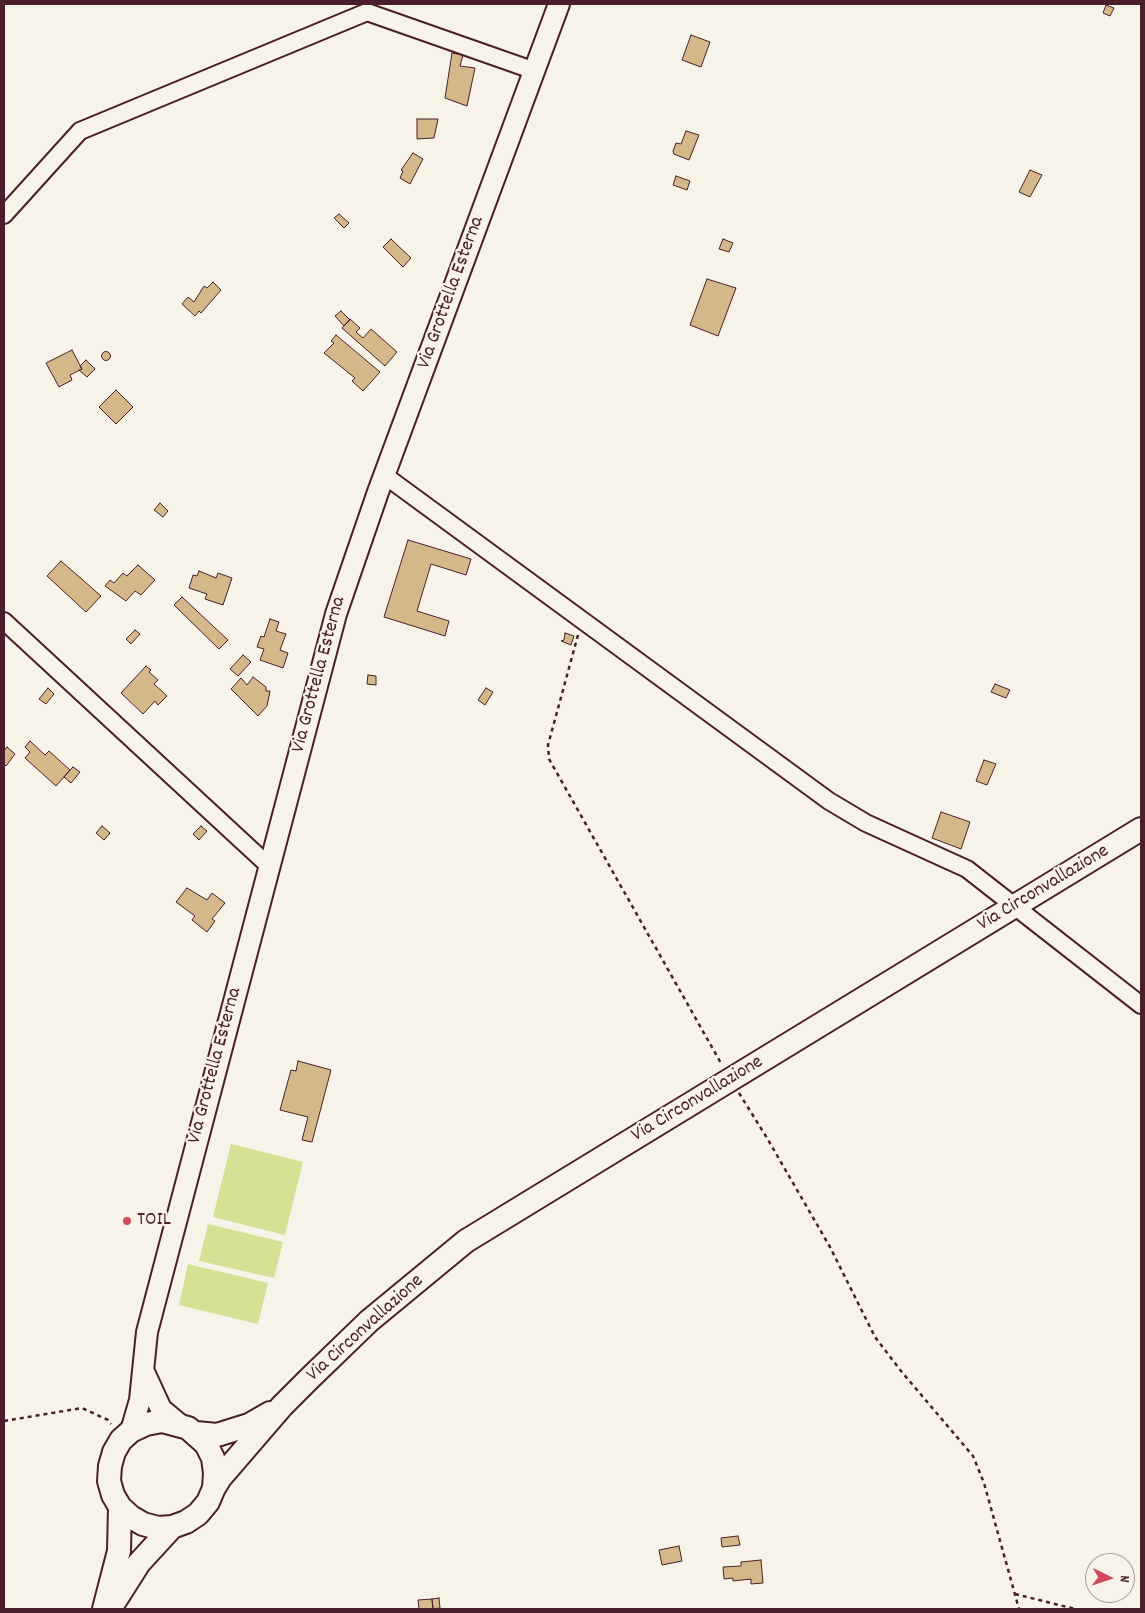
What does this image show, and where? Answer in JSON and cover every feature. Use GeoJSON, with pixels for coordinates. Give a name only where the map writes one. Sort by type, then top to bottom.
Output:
{"type":"FeatureCollection","features":[{"type":"Feature","properties":{"kind":"main road","name":"Via Circonvallazione"},"geometry":{"type":"LineString","coordinates":[[282,1406],[369,1321],[466,1241],[1141,829]]}},
{"type":"Feature","properties":{"kind":"main road"},"geometry":{"type":"LineString","coordinates":[[282,1406],[220,1478],[208,1502],[198,1514],[186,1522],[172,1527],[158,1528],[143,1524],[131,1518],[120,1507],[113,1495],[109,1481],[110,1466],[114,1452],[126,1436],[154,1422],[217,1435],[249,1425],[282,1406]]}},
{"type":"Feature","properties":{"kind":"main road"},"geometry":{"type":"LineString","coordinates":[[187,1428],[206,1444],[213,1458],[214,1488]]}},
{"type":"Feature","properties":{"kind":"main road"},"geometry":{"type":"LineString","coordinates":[[104,1609],[119,1551],[120,1507]]}},
{"type":"Feature","properties":{"kind":"main road"},"geometry":{"type":"LineString","coordinates":[[110,1609],[139,1563],[172,1527]]}},
{"type":"Feature","properties":{"kind":"street","name":"Via Grottella Esterna"},"geometry":{"type":"LineString","coordinates":[[126,1436],[140,1400],[146,1332],[336,614],[384,475],[559,4]]}},
{"type":"Feature","properties":{"kind":"street"},"geometry":{"type":"LineString","coordinates":[[4,215],[80,131],[368,8],[535,72]]}},
{"type":"Feature","properties":{"kind":"street"},"geometry":{"type":"LineString","coordinates":[[384,475],[829,802],[866,823],[967,869],[1141,1005]]}},
{"type":"Feature","properties":{"kind":"street"},"geometry":{"type":"LineString","coordinates":[[4,621],[269,866]]}},
{"type":"Feature","properties":{"kind":"street"},"geometry":{"type":"LineString","coordinates":[[142,1365],[149,1386],[161,1409],[187,1428]]}},
{"type":"Feature","properties":{"kind":"path"},"geometry":{"type":"LineString","coordinates":[[582,621],[548,745],[549,759],[628,901],[683,993],[730,1081],[767,1138],[830,1247],[876,1337],[901,1371],[973,1456],[984,1483],[1019,1609]]}},
{"type":"Feature","properties":{"kind":"path"},"geometry":{"type":"LineString","coordinates":[[4,1421],[82,1408],[108,1420],[126,1436]]}},
{"type":"Feature","properties":{"kind":"path"},"geometry":{"type":"LineString","coordinates":[[1015,1594],[1075,1609]]}},
{"type":"Feature","properties":{"kind":"green space"},"geometry":{"type":"Polygon","coordinates":[[[231,1144],[303,1162],[285,1235],[213,1217],[231,1144]]]}},
{"type":"Feature","properties":{"kind":"green space"},"geometry":{"type":"Polygon","coordinates":[[[208,1224],[283,1242],[274,1278],[199,1261],[208,1224]]]}},
{"type":"Feature","properties":{"kind":"green space"},"geometry":{"type":"Polygon","coordinates":[[[188,1264],[268,1283],[258,1324],[179,1305],[188,1264]]]}},
{"type":"Feature","properties":{"kind":"building"},"geometry":{"type":"Polygon","coordinates":[[[1106,5],[1114,8],[1110,16],[1103,13],[1106,5]]]}},
{"type":"Feature","properties":{"kind":"building"},"geometry":{"type":"Polygon","coordinates":[[[691,35],[710,42],[701,67],[682,60],[691,35]]]}},
{"type":"Feature","properties":{"kind":"building"},"geometry":{"type":"Polygon","coordinates":[[[452,53],[463,55],[460,66],[475,68],[467,106],[445,98],[452,53]]]}},
{"type":"Feature","properties":{"kind":"building"},"geometry":{"type":"Polygon","coordinates":[[[417,119],[438,119],[434,138],[417,139],[417,119]]]}},
{"type":"Feature","properties":{"kind":"building"},"geometry":{"type":"Polygon","coordinates":[[[686,131],[699,135],[689,160],[674,154],[673,151],[676,143],[681,144],[686,131]]]}},
{"type":"Feature","properties":{"kind":"building"},"geometry":{"type":"Polygon","coordinates":[[[413,153],[423,159],[410,184],[400,178],[403,171],[401,170],[413,153]]]}},
{"type":"Feature","properties":{"kind":"building"},"geometry":{"type":"Polygon","coordinates":[[[1030,170],[1042,175],[1030,197],[1019,192],[1030,170]]]}},
{"type":"Feature","properties":{"kind":"building"},"geometry":{"type":"Polygon","coordinates":[[[676,176],[690,181],[687,190],[673,185],[676,176]]]}},
{"type":"Feature","properties":{"kind":"building"},"geometry":{"type":"Polygon","coordinates":[[[339,214],[349,223],[344,228],[334,218],[339,214]]]}},
{"type":"Feature","properties":{"kind":"building"},"geometry":{"type":"Polygon","coordinates":[[[391,239],[411,258],[403,267],[383,247],[391,239]]]}},
{"type":"Feature","properties":{"kind":"building"},"geometry":{"type":"Polygon","coordinates":[[[723,239],[733,243],[729,252],[719,249],[723,239]]]}},
{"type":"Feature","properties":{"kind":"building"},"geometry":{"type":"Polygon","coordinates":[[[707,279],[736,288],[718,336],[690,325],[707,279]]]}},
{"type":"Feature","properties":{"kind":"building"},"geometry":{"type":"Polygon","coordinates":[[[213,282],[221,290],[201,313],[199,311],[195,316],[182,304],[188,297],[194,302],[204,286],[207,288],[213,282]]]}},
{"type":"Feature","properties":{"kind":"building"},"geometry":{"type":"Polygon","coordinates":[[[341,311],[350,320],[344,326],[335,316],[341,311]]]}},
{"type":"Feature","properties":{"kind":"building"},"geometry":{"type":"Polygon","coordinates":[[[350,319],[360,328],[356,332],[363,338],[371,329],[397,352],[385,366],[342,328],[350,319]]]}},
{"type":"Feature","properties":{"kind":"building"},"geometry":{"type":"Polygon","coordinates":[[[336,335],[380,372],[363,391],[352,381],[355,378],[324,353],[334,343],[331,341],[336,335]]]}},
{"type":"Feature","properties":{"kind":"building"},"geometry":{"type":"Polygon","coordinates":[[[72,350],[82,369],[70,375],[72,380],[59,387],[46,363],[72,350]]]}},
{"type":"Feature","properties":{"kind":"building"},"geometry":{"type":"Polygon","coordinates":[[[106,351],[111,356],[106,361],[101,356],[106,351]]]}},
{"type":"Feature","properties":{"kind":"building"},"geometry":{"type":"Polygon","coordinates":[[[86,360],[95,369],[87,377],[79,370],[82,369],[80,366],[86,360]]]}},
{"type":"Feature","properties":{"kind":"building"},"geometry":{"type":"Polygon","coordinates":[[[116,390],[133,407],[116,424],[99,407],[116,390]]]}},
{"type":"Feature","properties":{"kind":"building"},"geometry":{"type":"Polygon","coordinates":[[[160,503],[168,511],[163,517],[154,510],[160,503]]]}},
{"type":"Feature","properties":{"kind":"building"},"geometry":{"type":"Polygon","coordinates":[[[408,540],[471,559],[466,575],[431,564],[417,611],[449,621],[445,636],[384,617],[408,540]]]}},
{"type":"Feature","properties":{"kind":"building"},"geometry":{"type":"Polygon","coordinates":[[[61,561],[101,596],[86,612],[47,576],[61,561]]]}},
{"type":"Feature","properties":{"kind":"building"},"geometry":{"type":"Polygon","coordinates":[[[138,565],[155,580],[141,595],[135,591],[126,601],[105,586],[110,580],[114,583],[123,573],[127,576],[138,565]]]}},
{"type":"Feature","properties":{"kind":"building"},"geometry":{"type":"Polygon","coordinates":[[[199,571],[216,578],[218,573],[232,578],[223,605],[205,599],[207,594],[189,588],[193,575],[197,576],[199,571]]]}},
{"type":"Feature","properties":{"kind":"building"},"geometry":{"type":"Polygon","coordinates":[[[182,597],[228,640],[219,649],[174,605],[182,597]]]}},
{"type":"Feature","properties":{"kind":"building"},"geometry":{"type":"Polygon","coordinates":[[[270,619],[279,622],[276,631],[286,634],[280,650],[288,653],[283,668],[260,660],[264,649],[257,647],[261,636],[264,637],[270,619]]]}},
{"type":"Feature","properties":{"kind":"building"},"geometry":{"type":"Polygon","coordinates":[[[135,630],[140,634],[131,644],[126,639],[135,630]]]}},
{"type":"Feature","properties":{"kind":"building"},"geometry":{"type":"Polygon","coordinates":[[[565,633],[574,636],[571,645],[561,641],[564,640],[565,633]]]}},
{"type":"Feature","properties":{"kind":"building"},"geometry":{"type":"Polygon","coordinates":[[[243,655],[251,662],[238,676],[230,669],[243,655]]]}},
{"type":"Feature","properties":{"kind":"building"},"geometry":{"type":"Polygon","coordinates":[[[146,666],[151,670],[149,672],[158,680],[154,684],[167,696],[158,705],[155,701],[143,714],[121,693],[146,666]]]}},
{"type":"Feature","properties":{"kind":"building"},"geometry":{"type":"Polygon","coordinates":[[[368,675],[376,676],[376,685],[367,684],[368,675]]]}},
{"type":"Feature","properties":{"kind":"building"},"geometry":{"type":"Polygon","coordinates":[[[253,677],[266,687],[266,691],[270,691],[267,706],[258,716],[231,689],[241,678],[247,685],[253,677]]]}},
{"type":"Feature","properties":{"kind":"building"},"geometry":{"type":"Polygon","coordinates":[[[995,684],[1010,690],[1006,698],[991,692],[995,684]]]}},
{"type":"Feature","properties":{"kind":"building"},"geometry":{"type":"Polygon","coordinates":[[[48,688],[54,694],[46,704],[39,699],[48,688]]]}},
{"type":"Feature","properties":{"kind":"building"},"geometry":{"type":"Polygon","coordinates":[[[486,688],[493,692],[485,705],[478,700],[486,688]]]}},
{"type":"Feature","properties":{"kind":"building"},"geometry":{"type":"Polygon","coordinates":[[[30,741],[45,755],[49,751],[70,770],[56,786],[25,758],[30,752],[25,747],[30,741]]]}},
{"type":"Feature","properties":{"kind":"building"},"geometry":{"type":"Polygon","coordinates":[[[7,747],[15,754],[6,766],[4,764],[4,751],[7,747]]]}},
{"type":"Feature","properties":{"kind":"building"},"geometry":{"type":"Polygon","coordinates":[[[984,760],[996,764],[987,785],[976,781],[984,760]]]}},
{"type":"Feature","properties":{"kind":"building"},"geometry":{"type":"Polygon","coordinates":[[[73,767],[80,772],[71,783],[64,777],[73,767]]]}},
{"type":"Feature","properties":{"kind":"building"},"geometry":{"type":"Polygon","coordinates":[[[941,812],[970,822],[961,849],[932,838],[941,812]]]}},
{"type":"Feature","properties":{"kind":"building"},"geometry":{"type":"Polygon","coordinates":[[[102,826],[110,833],[104,840],[96,833],[102,826]]]}},
{"type":"Feature","properties":{"kind":"building"},"geometry":{"type":"Polygon","coordinates":[[[201,826],[207,831],[199,840],[193,834],[201,826]]]}},
{"type":"Feature","properties":{"kind":"building"},"geometry":{"type":"Polygon","coordinates":[[[187,888],[207,900],[212,893],[225,903],[212,919],[215,921],[207,932],[192,920],[195,916],[176,902],[187,888]]]}},
{"type":"Feature","properties":{"kind":"building"},"geometry":{"type":"Polygon","coordinates":[[[298,1061],[331,1070],[312,1142],[302,1140],[308,1117],[280,1110],[291,1070],[296,1071],[298,1061]]]}},
{"type":"Feature","properties":{"kind":"building"},"geometry":{"type":"Polygon","coordinates":[[[738,1536],[740,1545],[722,1547],[721,1538],[738,1536]]]}},
{"type":"Feature","properties":{"kind":"building"},"geometry":{"type":"Polygon","coordinates":[[[679,1546],[682,1561],[662,1565],[659,1550],[679,1546]]]}},
{"type":"Feature","properties":{"kind":"building"},"geometry":{"type":"Polygon","coordinates":[[[761,1560],[763,1583],[751,1584],[751,1579],[733,1581],[733,1578],[724,1579],[723,1567],[741,1566],[741,1562],[761,1560]]]}},
{"type":"Feature","properties":{"kind":"building"},"geometry":{"type":"Polygon","coordinates":[[[439,1598],[440,1608],[433,1609],[432,1599],[439,1598]]]}},
{"type":"Feature","properties":{"kind":"building"},"geometry":{"type":"Polygon","coordinates":[[[432,1599],[433,1609],[419,1609],[418,1600],[432,1599]]]}},
{"type":"Feature","properties":{"kind":"place","name":"TOIL"},"geometry":{"type":"Point","coordinates":[127,1221]}}]}
